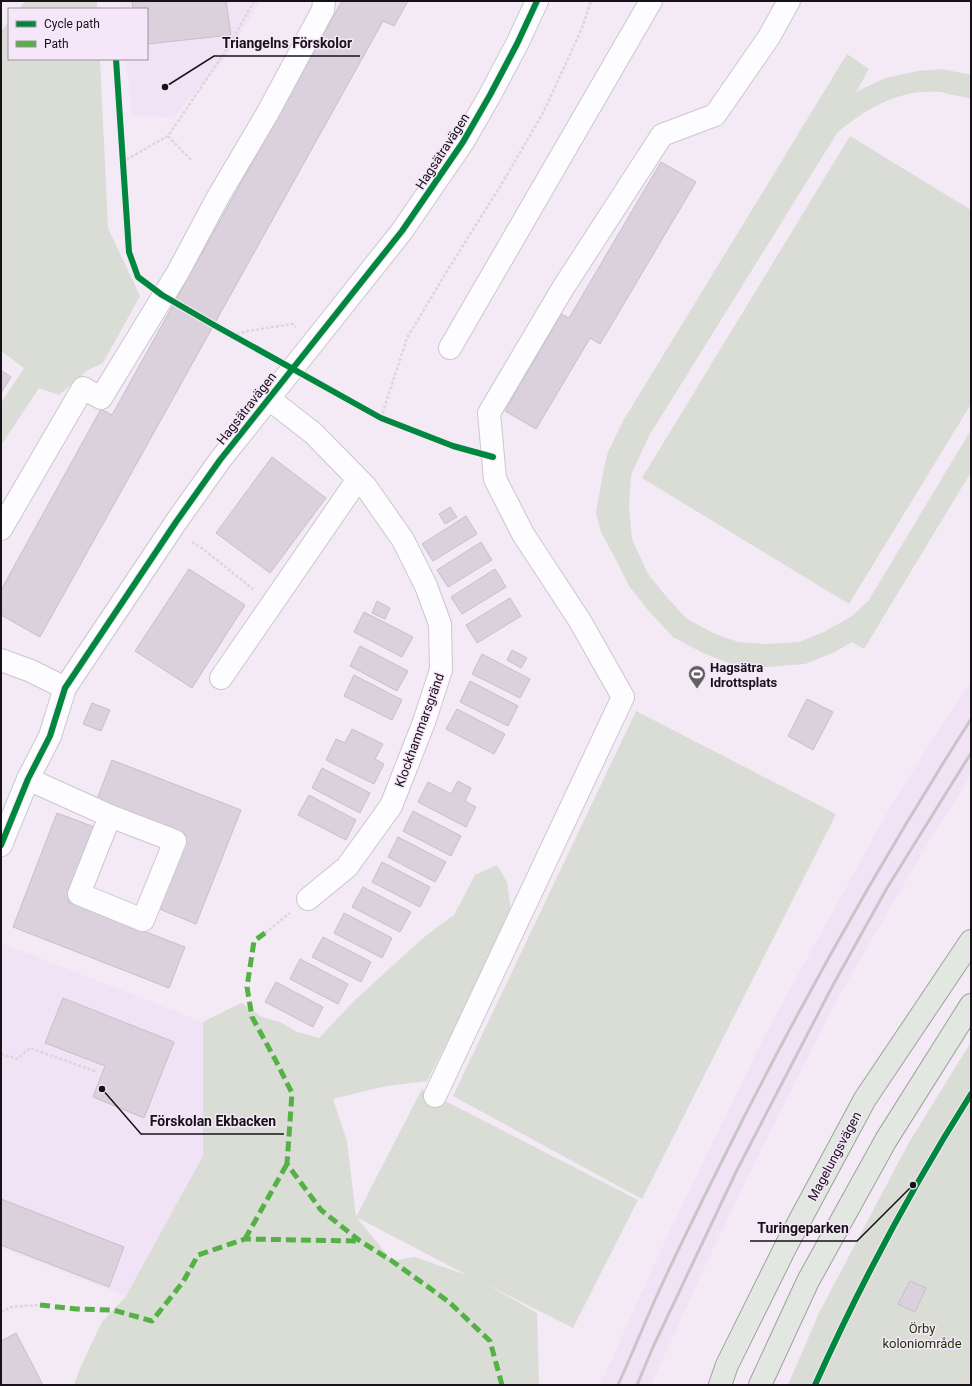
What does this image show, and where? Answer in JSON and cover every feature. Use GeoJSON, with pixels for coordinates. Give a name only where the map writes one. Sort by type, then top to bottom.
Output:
{"type":"FeatureCollection","features":[{"type":"Feature","properties":{"kind":"main road","name":"Magelungsvägen"},"geometry":{"type":"LineString","coordinates":[[720,1385],[727,1365],[786,1246],[865,1099],[971,941]]}},
{"type":"Feature","properties":{"kind":"main road"},"geometry":{"type":"LineString","coordinates":[[760,1385],[808,1281],[886,1140],[971,1005]]}},
{"type":"Feature","properties":{"kind":"street"},"geometry":{"type":"LineString","coordinates":[[1,529],[84,388],[101,398],[153,316],[218,197],[271,107],[324,10],[324,1]]}},
{"type":"Feature","properties":{"kind":"street","name":"Hagsätravägen"},"geometry":{"type":"LineString","coordinates":[[1,845],[28,779],[50,736],[65,688],[220,460],[402,230],[463,142],[517,44],[537,1]]}},
{"type":"Feature","properties":{"kind":"street"},"geometry":{"type":"LineString","coordinates":[[450,348],[651,1]]}},
{"type":"Feature","properties":{"kind":"street"},"geometry":{"type":"LineString","coordinates":[[435,1096],[623,698],[580,621],[523,534],[495,479],[489,413],[563,288],[662,135],[715,115],[769,37],[789,1]]}},
{"type":"Feature","properties":{"kind":"street","name":"Klockhammarsgränd"},"geometry":{"type":"LineString","coordinates":[[268,398],[313,433],[366,487],[403,540],[426,586],[440,624],[441,670],[424,722],[391,806],[347,867],[308,899]]}},
{"type":"Feature","properties":{"kind":"street"},"geometry":{"type":"LineString","coordinates":[[1,512],[56,412]]}},
{"type":"Feature","properties":{"kind":"street"},"geometry":{"type":"LineString","coordinates":[[221,678],[358,479]]}},
{"type":"Feature","properties":{"kind":"street"},"geometry":{"type":"LineString","coordinates":[[1,660],[31,671],[65,688]]}},
{"type":"Feature","properties":{"kind":"street"},"geometry":{"type":"LineString","coordinates":[[28,779],[110,816],[175,842],[143,920],[79,894],[110,816]]}},
{"type":"Feature","properties":{"kind":"path"},"geometry":{"type":"LineString","coordinates":[[123,169],[122,158],[168,136],[227,49],[254,1]]}},
{"type":"Feature","properties":{"kind":"path"},"geometry":{"type":"LineString","coordinates":[[381,418],[407,338],[504,180],[543,113],[582,28],[591,1]]}},
{"type":"Feature","properties":{"kind":"path"},"geometry":{"type":"LineString","coordinates":[[168,136],[192,161]]}},
{"type":"Feature","properties":{"kind":"path"},"geometry":{"type":"LineString","coordinates":[[232,336],[247,331],[293,324],[300,331]]}},
{"type":"Feature","properties":{"kind":"path"},"geometry":{"type":"LineString","coordinates":[[226,332],[239,339]]}},
{"type":"Feature","properties":{"kind":"path"},"geometry":{"type":"LineString","coordinates":[[374,414],[388,421]]}},
{"type":"Feature","properties":{"kind":"path"},"geometry":{"type":"LineString","coordinates":[[203,549],[250,586]]}},
{"type":"Feature","properties":{"kind":"path"},"geometry":{"type":"LineString","coordinates":[[265,933],[308,899]]}},
{"type":"Feature","properties":{"kind":"path"},"geometry":{"type":"LineString","coordinates":[[1,1054],[17,1059],[30,1048],[97,1072]]}},
{"type":"Feature","properties":{"kind":"path"},"geometry":{"type":"LineString","coordinates":[[1,1312],[11,1306],[40,1305]]}},
{"type":"Feature","properties":{"kind":"shaded area"},"geometry":{"type":"Polygon","coordinates":[[[120,1],[261,1],[225,58],[173,118],[132,115],[126,60],[148,60],[148,8],[121,8],[120,1]]]}},
{"type":"Feature","properties":{"kind":"shaded area"},"geometry":{"type":"Polygon","coordinates":[[[971,680],[971,775],[922,853],[838,998],[758,1156],[708,1260],[651,1385],[600,1385],[666,1239],[766,1033],[893,802],[971,680]]]}},
{"type":"Feature","properties":{"kind":"shaded area"},"geometry":{"type":"Polygon","coordinates":[[[1,943],[203,1022],[203,1156],[126,1296],[1,1248],[1,943]]]}},
{"type":"Feature","properties":{"kind":"green space"},"geometry":{"type":"Polygon","coordinates":[[[25,1],[97,1],[97,8],[20,8],[25,1]]]}},
{"type":"Feature","properties":{"kind":"green space"},"geometry":{"type":"Polygon","coordinates":[[[8,22],[8,60],[100,60],[108,228],[140,296],[103,363],[88,370],[59,395],[39,388],[2,444],[1,403],[24,368],[1,351],[1,31],[8,22]]]}},
{"type":"Feature","properties":{"kind":"green space"},"geometry":{"type":"Polygon","coordinates":[[[847,54],[869,69],[856,92],[885,78],[918,71],[942,69],[971,75],[971,99],[941,92],[912,93],[872,108],[860,115],[837,133],[649,436],[631,475],[629,506],[632,539],[648,574],[687,619],[713,633],[738,642],[766,644],[799,642],[824,632],[852,616],[869,600],[971,430],[971,472],[864,649],[852,642],[835,652],[805,664],[767,667],[733,665],[703,653],[673,637],[648,610],[629,586],[601,532],[596,513],[604,467],[608,452],[623,421],[847,54]]]}},
{"type":"Feature","properties":{"kind":"green space"},"geometry":{"type":"Polygon","coordinates":[[[850,136],[971,210],[971,404],[849,604],[642,478],[850,136]]]}},
{"type":"Feature","properties":{"kind":"green space"},"geometry":{"type":"Polygon","coordinates":[[[636,711],[836,814],[642,1199],[453,1096],[636,711]]]}},
{"type":"Feature","properties":{"kind":"green space"},"geometry":{"type":"Polygon","coordinates":[[[497,865],[507,882],[512,918],[427,1081],[386,1086],[333,1099],[347,1141],[356,1217],[422,1089],[638,1200],[573,1328],[484,1283],[537,1313],[539,1385],[74,1385],[80,1368],[102,1322],[126,1296],[203,1156],[203,1022],[241,1003],[262,1017],[280,1022],[297,1032],[319,1038],[353,1002],[403,956],[428,934],[454,915],[475,875],[497,865]],[[358,1218],[392,1261],[414,1257],[467,1275],[358,1218]]]}},
{"type":"Feature","properties":{"kind":"green space","name":"Örby koloniområde"},"geometry":{"type":"Polygon","coordinates":[[[971,1042],[971,1385],[788,1385],[819,1313],[908,1144],[971,1042]]]}},
{"type":"Feature","properties":{"kind":"building"},"geometry":{"type":"Polygon","coordinates":[[[132,1],[226,1],[231,35],[148,44],[148,8],[133,8],[132,1]]]}},
{"type":"Feature","properties":{"kind":"building"},"geometry":{"type":"Polygon","coordinates":[[[342,1],[408,1],[394,26],[383,21],[40,637],[1,615],[1,590],[101,409],[112,415],[342,1]]]}},
{"type":"Feature","properties":{"kind":"building"},"geometry":{"type":"Polygon","coordinates":[[[661,162],[696,182],[600,344],[590,338],[536,429],[505,411],[561,314],[569,318],[661,162]]]}},
{"type":"Feature","properties":{"kind":"building"},"geometry":{"type":"Polygon","coordinates":[[[1,370],[11,377],[1,393],[1,370]]]}},
{"type":"Feature","properties":{"kind":"building"},"geometry":{"type":"Polygon","coordinates":[[[272,457],[326,498],[270,573],[216,533],[272,457]]]}},
{"type":"Feature","properties":{"kind":"building"},"geometry":{"type":"Polygon","coordinates":[[[450,507],[457,517],[445,524],[439,514],[450,507]]]}},
{"type":"Feature","properties":{"kind":"building"},"geometry":{"type":"Polygon","coordinates":[[[466,516],[477,534],[433,561],[422,544],[466,516]]]}},
{"type":"Feature","properties":{"kind":"building"},"geometry":{"type":"Polygon","coordinates":[[[481,542],[492,560],[448,587],[437,570],[481,542]]]}},
{"type":"Feature","properties":{"kind":"building"},"geometry":{"type":"Polygon","coordinates":[[[189,569],[245,605],[192,688],[135,651],[189,569]]]}},
{"type":"Feature","properties":{"kind":"building"},"geometry":{"type":"Polygon","coordinates":[[[495,569],[506,587],[462,614],[451,597],[495,569]]]}},
{"type":"Feature","properties":{"kind":"building"},"geometry":{"type":"Polygon","coordinates":[[[510,598],[521,616],[477,643],[466,625],[510,598]]]}},
{"type":"Feature","properties":{"kind":"building"},"geometry":{"type":"Polygon","coordinates":[[[377,601],[390,608],[385,619],[372,613],[377,601]]]}},
{"type":"Feature","properties":{"kind":"building"},"geometry":{"type":"Polygon","coordinates":[[[364,612],[413,637],[402,657],[354,632],[364,612]]]}},
{"type":"Feature","properties":{"kind":"building"},"geometry":{"type":"Polygon","coordinates":[[[360,646],[408,671],[397,691],[350,666],[360,646]]]}},
{"type":"Feature","properties":{"kind":"building"},"geometry":{"type":"Polygon","coordinates":[[[512,650],[527,658],[521,668],[507,660],[512,650]]]}},
{"type":"Feature","properties":{"kind":"building"},"geometry":{"type":"Polygon","coordinates":[[[482,654],[530,679],[520,698],[472,674],[482,654]]]}},
{"type":"Feature","properties":{"kind":"building"},"geometry":{"type":"Polygon","coordinates":[[[354,675],[402,700],[392,720],[344,696],[354,675]]]}},
{"type":"Feature","properties":{"kind":"building"},"geometry":{"type":"Polygon","coordinates":[[[470,681],[518,706],[508,726],[460,702],[470,681]]]}},
{"type":"Feature","properties":{"kind":"building"},"geometry":{"type":"Polygon","coordinates":[[[807,699],[833,712],[813,750],[788,736],[807,699]]]}},
{"type":"Feature","properties":{"kind":"building"},"geometry":{"type":"Polygon","coordinates":[[[92,703],[110,710],[101,731],[83,724],[92,703]]]}},
{"type":"Feature","properties":{"kind":"building"},"geometry":{"type":"Polygon","coordinates":[[[457,709],[505,734],[494,754],[446,729],[457,709]]]}},
{"type":"Feature","properties":{"kind":"building"},"geometry":{"type":"Polygon","coordinates":[[[352,729],[383,744],[375,759],[384,764],[374,784],[326,760],[336,739],[345,743],[352,729]]]}},
{"type":"Feature","properties":{"kind":"building"},"geometry":{"type":"Polygon","coordinates":[[[112,760],[241,810],[196,924],[157,908],[185,834],[97,799],[112,760]]]}},
{"type":"Feature","properties":{"kind":"building"},"geometry":{"type":"Polygon","coordinates":[[[322,768],[370,793],[360,813],[312,788],[322,768]]]}},
{"type":"Feature","properties":{"kind":"building"},"geometry":{"type":"Polygon","coordinates":[[[458,781],[471,788],[465,801],[476,807],[466,827],[418,802],[428,782],[451,794],[458,781]]]}},
{"type":"Feature","properties":{"kind":"building"},"geometry":{"type":"Polygon","coordinates":[[[309,795],[356,820],[346,840],[298,815],[309,795]]]}},
{"type":"Feature","properties":{"kind":"building"},"geometry":{"type":"Polygon","coordinates":[[[413,811],[461,836],[451,856],[403,831],[413,811]]]}},
{"type":"Feature","properties":{"kind":"building"},"geometry":{"type":"Polygon","coordinates":[[[57,813],[97,828],[68,902],[185,947],[169,988],[13,927],[57,813]]]}},
{"type":"Feature","properties":{"kind":"building"},"geometry":{"type":"Polygon","coordinates":[[[398,837],[446,862],[435,882],[388,857],[398,837]]]}},
{"type":"Feature","properties":{"kind":"building"},"geometry":{"type":"Polygon","coordinates":[[[382,862],[430,887],[420,907],[372,882],[382,862]]]}},
{"type":"Feature","properties":{"kind":"building"},"geometry":{"type":"Polygon","coordinates":[[[363,887],[411,912],[400,932],[352,907],[363,887]]]}},
{"type":"Feature","properties":{"kind":"building"},"geometry":{"type":"Polygon","coordinates":[[[344,913],[392,938],[382,958],[334,933],[344,913]]]}},
{"type":"Feature","properties":{"kind":"building"},"geometry":{"type":"Polygon","coordinates":[[[323,937],[371,962],[361,982],[312,957],[323,937]]]}},
{"type":"Feature","properties":{"kind":"building"},"geometry":{"type":"Polygon","coordinates":[[[300,959],[348,984],[338,1004],[290,979],[300,959]]]}},
{"type":"Feature","properties":{"kind":"building"},"geometry":{"type":"Polygon","coordinates":[[[276,982],[323,1007],[313,1027],[265,1002],[276,982]]]}},
{"type":"Feature","properties":{"kind":"building"},"geometry":{"type":"Polygon","coordinates":[[[63,998],[174,1042],[144,1118],[93,1097],[105,1066],[45,1043],[63,998]]]}},
{"type":"Feature","properties":{"kind":"building"},"geometry":{"type":"Polygon","coordinates":[[[1,1199],[124,1247],[109,1287],[1,1245],[1,1199]]]}},
{"type":"Feature","properties":{"kind":"building"},"geometry":{"type":"Polygon","coordinates":[[[910,1281],[926,1288],[915,1312],[898,1304],[910,1281]]]}},
{"type":"Feature","properties":{"kind":"building"},"geometry":{"type":"Polygon","coordinates":[[[16,1333],[43,1385],[1,1385],[1,1341],[16,1333]]]}},
{"type":"Feature","properties":{"kind":"railway"},"geometry":{"type":"LineString","coordinates":[[618,1385],[689,1227],[742,1121],[823,967],[910,817],[971,719]]}},
{"type":"Feature","properties":{"kind":"railway"},"geometry":{"type":"LineString","coordinates":[[637,1385],[653,1347],[737,1170],[833,985],[887,888],[971,753]]}},
{"type":"Feature","properties":{"kind":"marked path"},"geometry":{"type":"LineString","coordinates":[[265,933],[254,941],[247,987],[252,1017],[292,1093],[287,1164],[321,1210],[360,1241],[392,1261],[449,1302],[490,1341],[502,1385]]}},
{"type":"Feature","properties":{"kind":"marked path"},"geometry":{"type":"LineString","coordinates":[[245,1239],[287,1164]]}},
{"type":"Feature","properties":{"kind":"marked path"},"geometry":{"type":"LineString","coordinates":[[40,1305],[76,1309],[113,1310],[152,1321],[183,1282],[198,1255],[245,1239],[360,1241]]}},
{"type":"Feature","properties":{"kind":"cycle path"},"geometry":{"type":"LineString","coordinates":[[1,845],[28,779],[50,736],[65,688],[176,522],[220,460],[402,231],[463,142],[517,44],[537,1]]}},
{"type":"Feature","properties":{"kind":"cycle path"},"geometry":{"type":"LineString","coordinates":[[116,60],[129,252],[138,277],[162,295],[381,418],[453,446],[493,457]]}},
{"type":"Feature","properties":{"kind":"cycle path"},"geometry":{"type":"LineString","coordinates":[[815,1385],[850,1310],[888,1237],[928,1165],[971,1094]]}},
{"type":"Feature","properties":{"kind":"place","name":"Triangelns Förskolor"},"geometry":{"type":"Point","coordinates":[165,87]}},
{"type":"Feature","properties":{"kind":"place","name":"Hagsätra Idrottsplats"},"geometry":{"type":"Point","coordinates":[697,689]}},
{"type":"Feature","properties":{"kind":"place","name":"Förskolan Ekbacken"},"geometry":{"type":"Point","coordinates":[102,1089]}},
{"type":"Feature","properties":{"kind":"place","name":"Turingeparken"},"geometry":{"type":"Point","coordinates":[913,1185]}}]}
